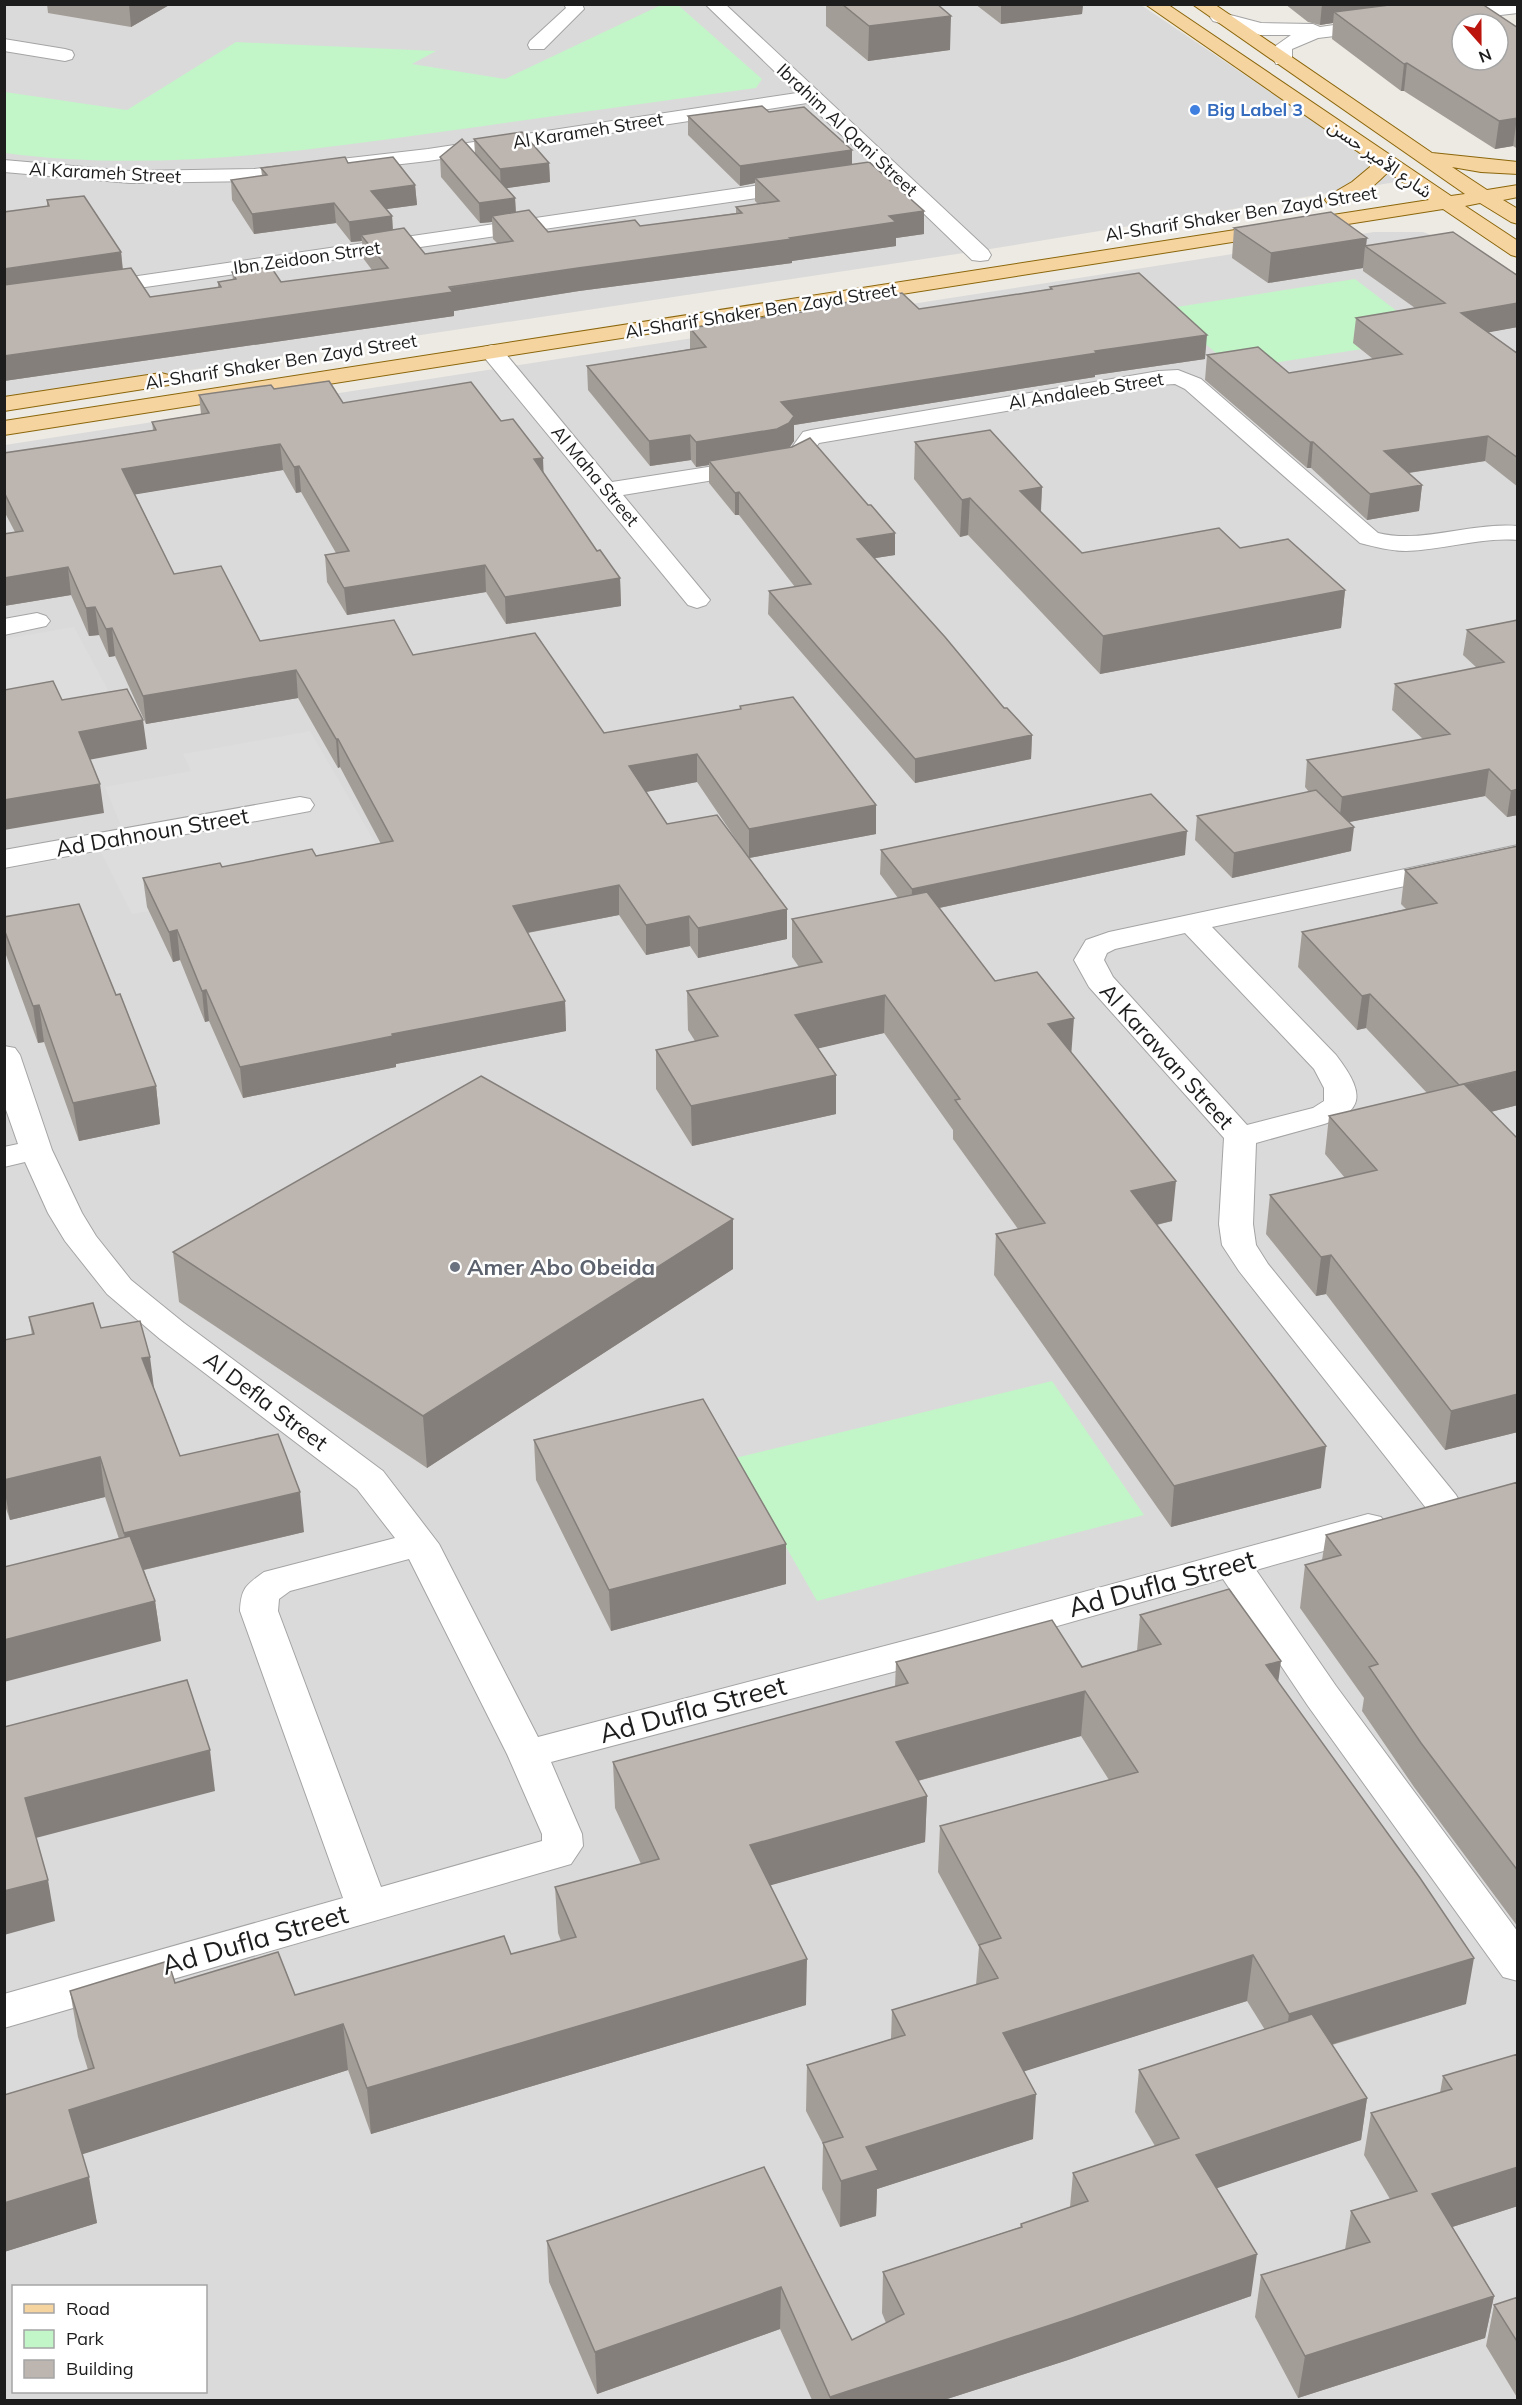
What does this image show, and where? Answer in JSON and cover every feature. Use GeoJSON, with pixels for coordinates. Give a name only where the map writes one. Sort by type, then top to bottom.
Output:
{"type":"FeatureCollection","features":[{"type":"Feature","properties":{"kind":"main road","name":"شارع الأمير حسن"},"geometry":{"type":"LineString","coordinates":[[1154,4],[1444,203],[1518,250]]}},
{"type":"Feature","properties":{"kind":"main road","name":"شارع الأمير حسن"},"geometry":{"type":"LineString","coordinates":[[1201,4],[1420,155],[1518,218]]}},
{"type":"Feature","properties":{"kind":"main road"},"geometry":{"type":"LineString","coordinates":[[1420,155],[1518,170]]}},
{"type":"Feature","properties":{"kind":"main road","name":"Al-Sharif Shaker Ben Zayd Street"},"geometry":{"type":"LineString","coordinates":[[1380,158],[1380,168],[1355,191],[1324,201],[1518,170]]}},
{"type":"Feature","properties":{"kind":"main road","name":"Al-Sharif Shaker Ben Zayd Street"},"geometry":{"type":"LineString","coordinates":[[4,428],[1353,219],[1518,191]]}},
{"type":"Feature","properties":{"kind":"main road"},"geometry":{"type":"LineString","coordinates":[[1353,219],[1422,219],[1490,232]]}},
{"type":"Feature","properties":{"kind":"main road"},"geometry":{"type":"LineString","coordinates":[[957,259],[1004,252]]}},
{"type":"Feature","properties":{"kind":"main road","name":"Al-Sharif Shaker Ben Zayd Street"},"geometry":{"type":"LineString","coordinates":[[722,296],[887,270]]}},
{"type":"Feature","properties":{"kind":"main road"},"geometry":{"type":"LineString","coordinates":[[770,289],[789,307]]}},
{"type":"Feature","properties":{"kind":"main road","name":"Al-Sharif Shaker Ben Zayd Street"},"geometry":{"type":"LineString","coordinates":[[4,404],[181,377]]}},
{"type":"Feature","properties":{"kind":"street"},"geometry":{"type":"LineString","coordinates":[[537,45],[575,9],[573,4]]}},
{"type":"Feature","properties":{"kind":"street","name":"Ibrahim Al Qani Street"},"geometry":{"type":"LineString","coordinates":[[714,4],[980,255]]}},
{"type":"Feature","properties":{"kind":"street"},"geometry":{"type":"LineString","coordinates":[[1428,18],[1518,7]]}},
{"type":"Feature","properties":{"kind":"street"},"geometry":{"type":"LineString","coordinates":[[1219,17],[1260,29],[1339,29]]}},
{"type":"Feature","properties":{"kind":"street"},"geometry":{"type":"LineString","coordinates":[[1283,60],[1284,47],[1291,40],[1339,29],[1395,22]]}},
{"type":"Feature","properties":{"kind":"street"},"geometry":{"type":"LineString","coordinates":[[4,45],[65,55]]}},
{"type":"Feature","properties":{"kind":"street","name":"Al Karameh Street"},"geometry":{"type":"LineString","coordinates":[[4,166],[51,172],[130,177],[254,175],[428,155],[812,96]]}},
{"type":"Feature","properties":{"kind":"street"},"geometry":{"type":"LineString","coordinates":[[51,172],[64,194]]}},
{"type":"Feature","properties":{"kind":"street","name":"Ibn Zeidoon Strret"},"geometry":{"type":"LineString","coordinates":[[76,291],[894,172]]}},
{"type":"Feature","properties":{"kind":"street","name":"Al Maha Street"},"geometry":{"type":"LineString","coordinates":[[492,352],[697,600]]}},
{"type":"Feature","properties":{"kind":"street","name":"Al Andaleeb Street"},"geometry":{"type":"LineString","coordinates":[[607,490],[784,462],[799,455],[811,437],[1159,378],[1178,377],[1193,384],[1369,538],[1386,544],[1408,544],[1487,530],[1518,533]]}},
{"type":"Feature","properties":{"kind":"street"},"geometry":{"type":"LineString","coordinates":[[4,627],[37,621]]}},
{"type":"Feature","properties":{"kind":"street","name":"Ad Dahnoun Street"},"geometry":{"type":"LineString","coordinates":[[4,860],[300,805]]}},
{"type":"Feature","properties":{"kind":"street","name":"Al Karawan Street"},"geometry":{"type":"LineString","coordinates":[[1192,923],[1324,1062],[1341,1086],[1342,1098],[1339,1106],[1324,1115],[1240,1137],[1100,981],[1089,960],[1092,950],[1100,944],[1192,923],[1518,853]]}},
{"type":"Feature","properties":{"kind":"street","name":"Al Defla Street"},"geometry":{"type":"LineString","coordinates":[[4,1055],[20,1153],[82,1241],[119,1287],[171,1330],[370,1480],[420,1544],[527,1754]]}},
{"type":"Feature","properties":{"kind":"street","name":"Ad Dufla Street"},"geometry":{"type":"LineString","coordinates":[[4,2011],[556,1853],[563,1846],[562,1834],[527,1754],[938,1646],[1432,1508],[1239,1245],[1236,1224],[1240,1137]]}},
{"type":"Feature","properties":{"kind":"street"},"geometry":{"type":"LineString","coordinates":[[368,1908],[259,1611],[260,1594],[277,1581],[420,1544]]}},
{"type":"Feature","properties":{"kind":"street"},"geometry":{"type":"LineString","coordinates":[[1233,1564],[1322,1696],[1518,1965]]}},
{"type":"Feature","properties":{"kind":"shaded area"},"geometry":{"type":"Polygon","coordinates":[[[5,5],[1141,5],[1402,181],[990,249],[5,398],[5,5]]]}},
{"type":"Feature","properties":{"kind":"shaded area"},"geometry":{"type":"Polygon","coordinates":[[[1374,232],[1423,232],[1466,248],[1518,285],[1517,2400],[5,2400],[5,445],[1374,232]]]}},
{"type":"Feature","properties":{"kind":"shaded area"},"geometry":{"type":"Polygon","coordinates":[[[74,627],[109,692],[5,711],[5,639],[74,627]]]}},
{"type":"Feature","properties":{"kind":"shaded area"},"geometry":{"type":"Polygon","coordinates":[[[310,731],[387,863],[132,914],[101,852],[5,870],[5,850],[122,828],[105,787],[191,771],[183,754],[310,731]]]}},
{"type":"Feature","properties":{"kind":"green space"},"geometry":{"type":"Polygon","coordinates":[[[661,5],[678,5],[762,79],[756,88],[380,140],[219,158],[112,161],[5,153],[5,92],[127,110],[236,42],[436,51],[412,64],[505,79],[661,5]]]}},
{"type":"Feature","properties":{"kind":"green space"},"geometry":{"type":"Polygon","coordinates":[[[1355,279],[1432,338],[1235,369],[1164,309],[1355,279]]]}},
{"type":"Feature","properties":{"kind":"green space"},"geometry":{"type":"Polygon","coordinates":[[[1052,1381],[1144,1515],[817,1601],[735,1458],[1052,1381]]]}},
{"type":"Feature","properties":{"kind":"building"},"geometry":{"type":"Polygon","coordinates":[[[842,4],[937,4],[951,16],[869,26],[842,4]]]}},
{"type":"Feature","properties":{"kind":"building"},"geometry":{"type":"Polygon","coordinates":[[[1397,4],[1482,4],[1494,12],[1450,12],[1450,72],[1510,72],[1510,23],[1518,28],[1518,118],[1499,121],[1407,63],[1404,64],[1334,12],[1397,4]]]}},
{"type":"Feature","properties":{"kind":"building"},"geometry":{"type":"Polygon","coordinates":[[[762,106],[769,112],[804,107],[852,150],[740,166],[688,116],[762,106]]]}},
{"type":"Feature","properties":{"kind":"building"},"geometry":{"type":"Polygon","coordinates":[[[522,132],[549,163],[500,169],[474,139],[522,132]]]}},
{"type":"Feature","properties":{"kind":"building"},"geometry":{"type":"Polygon","coordinates":[[[462,139],[515,198],[479,203],[440,157],[462,139]]]}},
{"type":"Feature","properties":{"kind":"building"},"geometry":{"type":"Polygon","coordinates":[[[345,157],[348,163],[393,157],[415,185],[371,191],[392,216],[349,222],[334,203],[252,214],[231,180],[267,175],[261,168],[345,157]]]}},
{"type":"Feature","properties":{"kind":"building"},"geometry":{"type":"Polygon","coordinates":[[[869,162],[924,211],[889,216],[896,222],[790,238],[792,239],[449,287],[453,292],[4,356],[4,285],[131,268],[150,297],[221,287],[218,282],[236,279],[232,272],[271,267],[281,282],[388,268],[361,235],[404,228],[425,254],[513,241],[492,216],[529,210],[548,232],[635,220],[640,226],[742,213],[736,207],[779,201],[755,178],[869,162]]]}},
{"type":"Feature","properties":{"kind":"building"},"geometry":{"type":"Polygon","coordinates":[[[84,196],[121,252],[4,269],[4,212],[49,206],[47,200],[84,196]]]}},
{"type":"Feature","properties":{"kind":"building"},"geometry":{"type":"Polygon","coordinates":[[[1331,212],[1367,238],[1271,253],[1234,228],[1331,212]]]}},
{"type":"Feature","properties":{"kind":"building"},"geometry":{"type":"Polygon","coordinates":[[[1453,232],[1518,276],[1518,303],[1461,313],[1518,354],[1518,458],[1488,436],[1384,451],[1422,485],[1370,494],[1313,442],[1310,442],[1207,355],[1258,347],[1289,373],[1402,354],[1356,318],[1445,303],[1365,246],[1453,232]]]}},
{"type":"Feature","properties":{"kind":"building"},"geometry":{"type":"Polygon","coordinates":[[[1139,273],[1207,335],[781,402],[794,416],[789,423],[777,429],[696,442],[690,435],[649,441],[587,366],[706,347],[690,328],[809,311],[807,309],[902,293],[919,309],[1139,273]]]}},
{"type":"Feature","properties":{"kind":"building"},"geometry":{"type":"Polygon","coordinates":[[[329,381],[343,403],[471,382],[501,421],[513,419],[543,458],[534,459],[597,551],[600,550],[620,578],[505,597],[485,565],[344,588],[325,555],[349,551],[299,466],[294,467],[280,444],[122,469],[174,574],[221,566],[260,641],[394,620],[413,655],[535,633],[604,733],[741,709],[740,706],[793,697],[876,805],[749,829],[697,754],[629,766],[667,824],[717,815],[787,909],[698,928],[689,916],[646,925],[619,885],[513,906],[565,1001],[392,1034],[393,1036],[240,1067],[206,990],[202,991],[177,930],[169,932],[143,878],[220,863],[222,867],[312,849],[316,856],[393,841],[338,739],[296,670],[143,696],[112,628],[106,629],[95,607],[86,608],[68,567],[4,578],[4,534],[23,531],[4,492],[4,453],[156,430],[152,422],[209,413],[199,395],[271,385],[274,389],[329,381]]]}},
{"type":"Feature","properties":{"kind":"building"},"geometry":{"type":"Polygon","coordinates":[[[990,430],[1042,487],[1020,491],[1082,553],[1219,528],[1240,548],[1288,539],[1345,590],[1103,636],[970,498],[962,500],[915,442],[990,430]]]}},
{"type":"Feature","properties":{"kind":"building"},"geometry":{"type":"Polygon","coordinates":[[[810,438],[895,533],[857,539],[945,637],[1004,708],[1007,708],[1032,735],[915,759],[769,591],[811,584],[739,492],[735,493],[709,461],[792,447],[810,438]]]}},
{"type":"Feature","properties":{"kind":"building"},"geometry":{"type":"Polygon","coordinates":[[[1518,620],[1518,789],[1511,791],[1489,769],[1342,797],[1307,760],[1450,734],[1395,684],[1504,662],[1467,630],[1518,620]]]}},
{"type":"Feature","properties":{"kind":"building"},"geometry":{"type":"Polygon","coordinates":[[[53,681],[62,700],[127,689],[143,720],[79,732],[100,784],[4,800],[4,690],[53,681]]]}},
{"type":"Feature","properties":{"kind":"building"},"geometry":{"type":"Polygon","coordinates":[[[1316,790],[1354,827],[1234,853],[1197,816],[1316,790]]]}},
{"type":"Feature","properties":{"kind":"building"},"geometry":{"type":"Polygon","coordinates":[[[1151,794],[1187,831],[912,889],[881,850],[1151,794]]]}},
{"type":"Feature","properties":{"kind":"building"},"geometry":{"type":"Polygon","coordinates":[[[1518,846],[1518,1071],[1459,1085],[1370,994],[1362,996],[1302,932],[1437,903],[1405,870],[1518,846]]]}},
{"type":"Feature","properties":{"kind":"building"},"geometry":{"type":"Polygon","coordinates":[[[927,892],[995,981],[1037,972],[1074,1018],[1048,1024],[1176,1181],[1131,1191],[1326,1446],[1174,1486],[996,1234],[1045,1223],[955,1100],[960,1099],[885,995],[795,1015],[836,1075],[691,1106],[656,1050],[718,1036],[687,991],[822,962],[792,919],[927,892]]]}},
{"type":"Feature","properties":{"kind":"building"},"geometry":{"type":"Polygon","coordinates":[[[79,904],[116,995],[120,994],[156,1086],[73,1103],[39,1005],[33,1006],[4,929],[4,917],[79,904]]]}},
{"type":"Feature","properties":{"kind":"building"},"geometry":{"type":"Polygon","coordinates":[[[481,1076],[733,1219],[423,1416],[173,1252],[481,1076]]]}},
{"type":"Feature","properties":{"kind":"building"},"geometry":{"type":"Polygon","coordinates":[[[1464,1084],[1518,1139],[1518,1394],[1451,1411],[1331,1255],[1321,1257],[1270,1195],[1377,1170],[1329,1116],[1464,1084]]]}},
{"type":"Feature","properties":{"kind":"building"},"geometry":{"type":"Polygon","coordinates":[[[93,1303],[101,1328],[140,1321],[150,1357],[142,1358],[180,1456],[278,1434],[300,1492],[124,1533],[100,1457],[4,1480],[4,1340],[34,1334],[29,1317],[93,1303]]]}},
{"type":"Feature","properties":{"kind":"building"},"geometry":{"type":"Polygon","coordinates":[[[703,1399],[786,1544],[609,1590],[534,1440],[703,1399]]]}},
{"type":"Feature","properties":{"kind":"building"},"geometry":{"type":"Polygon","coordinates":[[[1518,1482],[1518,1871],[1421,1743],[1369,1667],[1378,1664],[1305,1565],[1341,1555],[1326,1535],[1518,1482]]]}},
{"type":"Feature","properties":{"kind":"building"},"geometry":{"type":"Polygon","coordinates":[[[130,1536],[155,1601],[4,1640],[4,1567],[130,1536]]]}},
{"type":"Feature","properties":{"kind":"building"},"geometry":{"type":"Polygon","coordinates":[[[1229,1589],[1281,1661],[1266,1665],[1420,1878],[1474,1958],[1289,2014],[1253,1955],[1003,2033],[1036,2094],[866,2147],[878,2170],[841,2181],[823,2143],[843,2137],[807,2065],[905,2035],[892,2010],[998,1978],[979,1945],[1001,1938],[940,1826],[1138,1772],[1085,1691],[896,1742],[927,1796],[750,1845],[807,1959],[367,2088],[343,2024],[69,2110],[89,2177],[4,2203],[4,2095],[94,2068],[70,1991],[168,1961],[175,1983],[278,1952],[295,1995],[504,1936],[511,1954],[576,1937],[555,1887],[659,1859],[613,1762],[908,1683],[896,1662],[1052,1620],[1082,1667],[1161,1644],[1140,1615],[1229,1589]]]}},
{"type":"Feature","properties":{"kind":"building"},"geometry":{"type":"Polygon","coordinates":[[[187,1680],[210,1750],[25,1798],[48,1880],[4,1891],[4,1727],[187,1680]]]}},
{"type":"Feature","properties":{"kind":"building"},"geometry":{"type":"Polygon","coordinates":[[[1312,2014],[1367,2098],[1196,2155],[1257,2254],[1072,2318],[830,2397],[781,2287],[595,2352],[547,2241],[764,2167],[852,2340],[904,2314],[883,2272],[1022,2227],[1021,2224],[1088,2201],[1073,2173],[1179,2138],[1139,2070],[1312,2014]]]}},
{"type":"Feature","properties":{"kind":"building"},"geometry":{"type":"Polygon","coordinates":[[[1518,2054],[1518,2167],[1432,2194],[1494,2296],[1305,2356],[1261,2275],[1370,2242],[1351,2211],[1417,2191],[1371,2113],[1452,2089],[1443,2076],[1518,2054]]]}},
{"type":"Feature","properties":{"kind":"building"},"geometry":{"type":"Polygon","coordinates":[[[1518,2297],[1518,2343],[1494,2305],[1518,2297]]]}},
{"type":"Feature","properties":{"kind":"place","name":"Big Label 3"},"geometry":{"type":"Point","coordinates":[1195,110]}},
{"type":"Feature","properties":{"kind":"place","name":"Amer Abo Obeida"},"geometry":{"type":"Point","coordinates":[455,1267]}}]}
